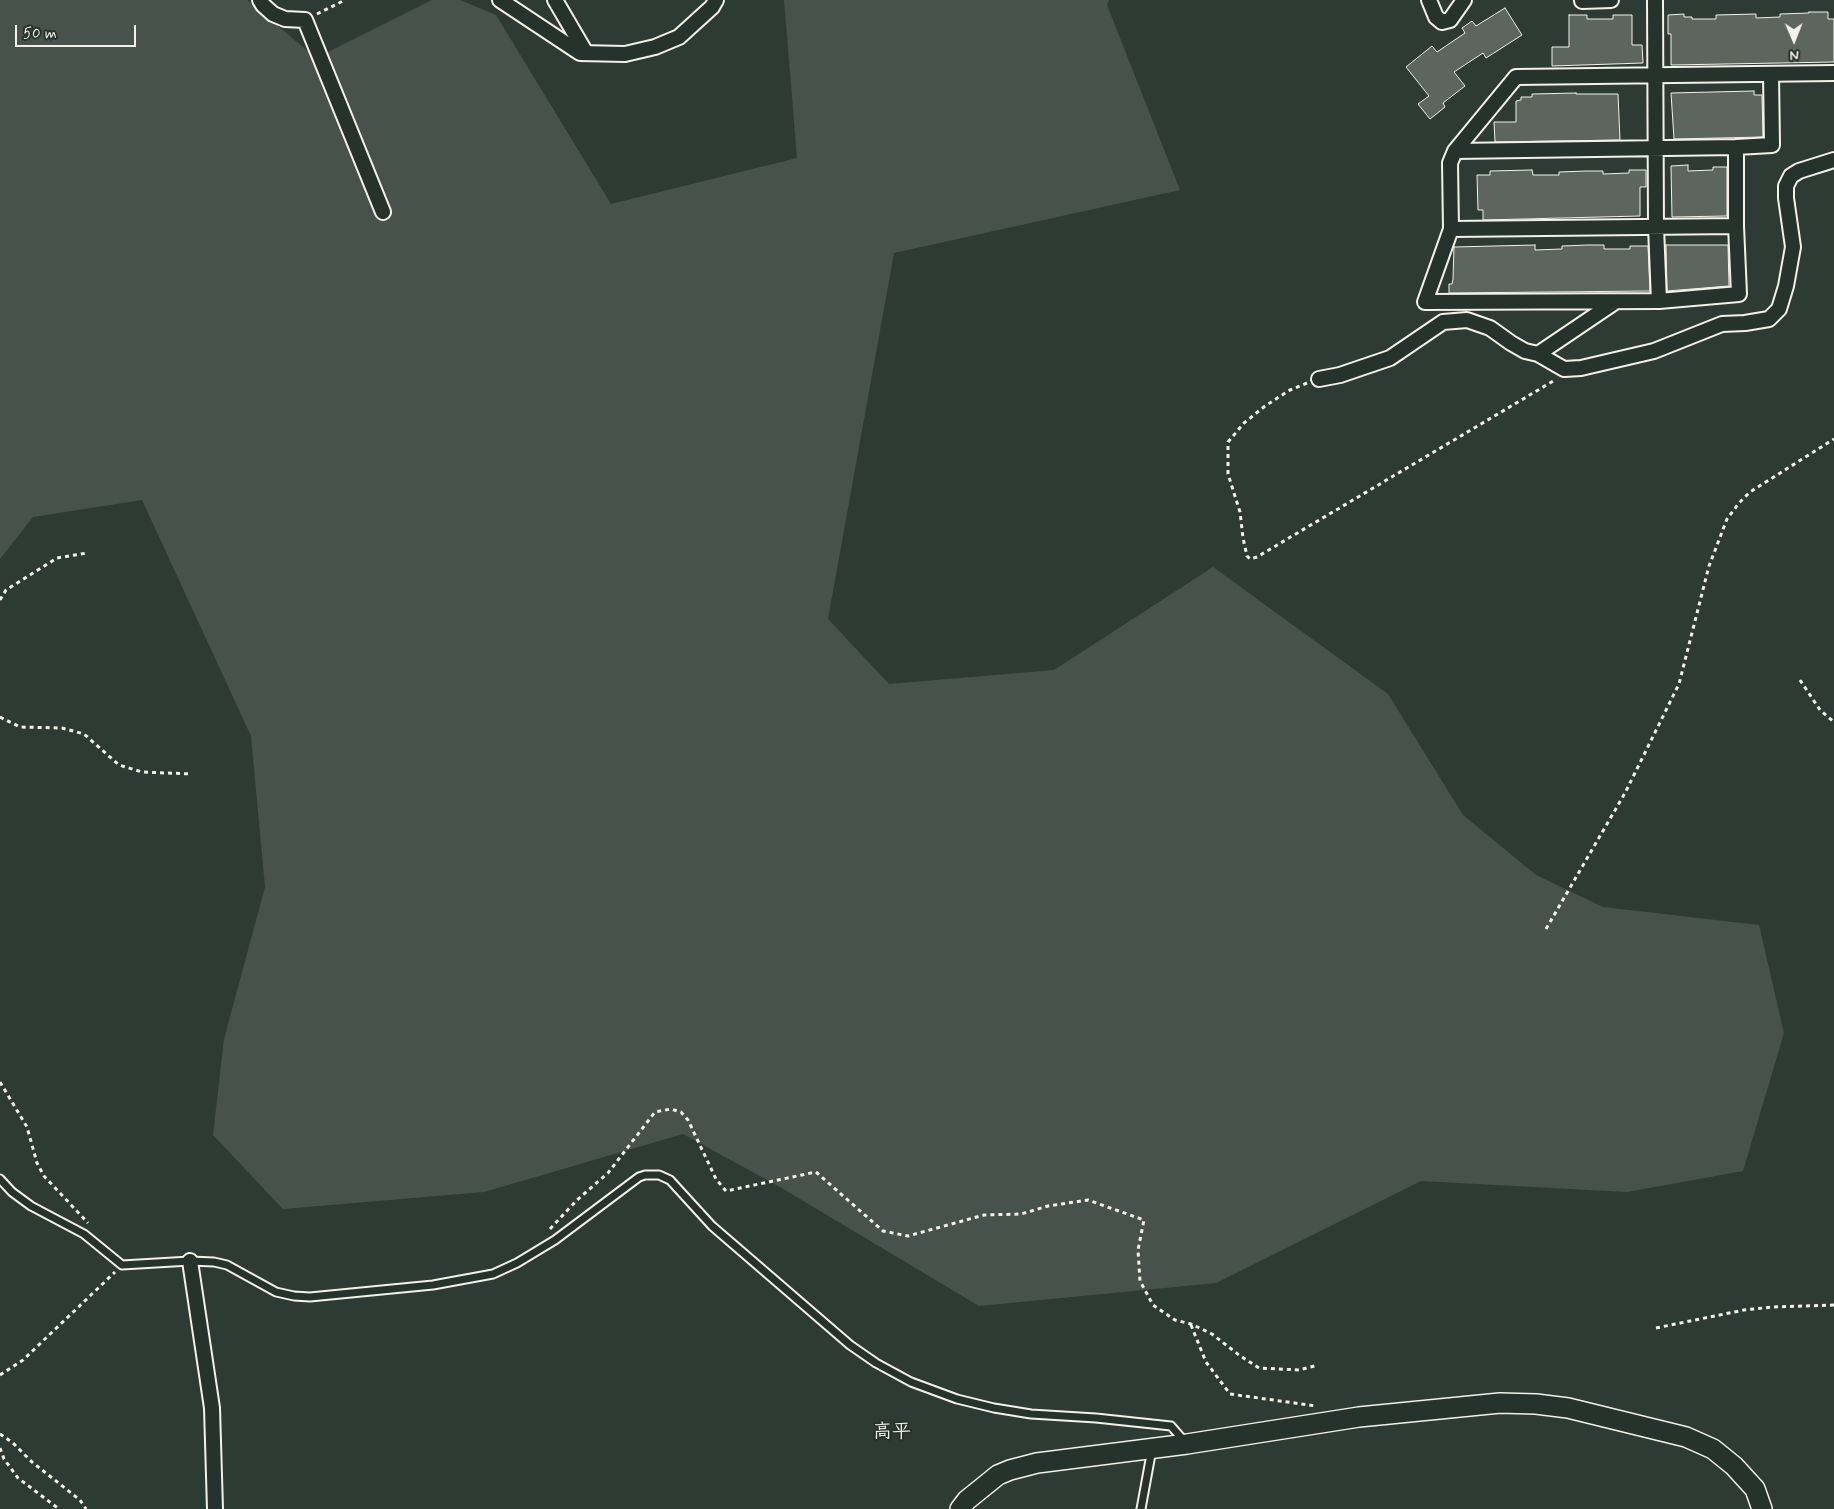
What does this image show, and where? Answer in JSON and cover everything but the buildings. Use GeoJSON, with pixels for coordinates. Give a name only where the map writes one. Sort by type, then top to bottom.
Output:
{"type":"FeatureCollection","features":[{"type":"Feature","properties":{"kind":"street"},"geometry":{"type":"LineString","coordinates":[[260,0],[272,14],[285,19],[305,20],[384,212]]}},
{"type":"Feature","properties":{"kind":"street"},"geometry":{"type":"LineString","coordinates":[[500,0],[580,53],[625,54],[655,47],[679,37],[712,7],[716,0]]}},
{"type":"Feature","properties":{"kind":"street"},"geometry":{"type":"LineString","coordinates":[[555,0],[586,53]]}},
{"type":"Feature","properties":{"kind":"street"},"geometry":{"type":"LineString","coordinates":[[1429,0],[1436,17],[1442,22],[1450,20],[1464,0]]}},
{"type":"Feature","properties":{"kind":"street"},"geometry":{"type":"LineString","coordinates":[[1582,1],[1611,0]]}},
{"type":"Feature","properties":{"kind":"street"},"geometry":{"type":"LineString","coordinates":[[1655,0],[1656,227],[1659,301]]}},
{"type":"Feature","properties":{"kind":"street"},"geometry":{"type":"LineString","coordinates":[[1736,147],[1736,226],[1739,294],[1659,301],[1425,302],[1452,229],[1450,162],[1455,151],[1516,77],[1834,73]]}},
{"type":"Feature","properties":{"kind":"street"},"geometry":{"type":"LineString","coordinates":[[1455,151],[1655,149],[1772,145],[1771,74]]}},
{"type":"Feature","properties":{"kind":"street"},"geometry":{"type":"LineString","coordinates":[[1319,379],[1340,375],[1390,358],[1443,322],[1467,320],[1490,328],[1525,351],[1538,354],[1564,369],[1572,369],[1654,351],[1722,324],[1770,319],[1779,309],[1786,286],[1793,248],[1786,186],[1791,176],[1799,171],[1834,160]]}},
{"type":"Feature","properties":{"kind":"street"},"geometry":{"type":"LineString","coordinates":[[1452,229],[1736,226]]}},
{"type":"Feature","properties":{"kind":"street"},"geometry":{"type":"LineString","coordinates":[[1538,354],[1615,302]]}},
{"type":"Feature","properties":{"kind":"street"},"geometry":{"type":"LineString","coordinates":[[190,1261],[212,1408],[215,1509]]}},
{"type":"Feature","properties":{"kind":"street"},"geometry":{"type":"LineString","coordinates":[[960,1509],[967,1500],[998,1475],[1037,1463],[1152,1449],[1359,1418],[1500,1403],[1536,1404],[1568,1408],[1686,1437],[1713,1449],[1734,1466],[1755,1489],[1762,1509]]}},
{"type":"Feature","properties":{"kind":"lane"},"geometry":{"type":"LineString","coordinates":[[0,1179],[12,1192],[31,1206],[84,1234],[122,1265],[190,1261],[214,1262],[227,1265],[276,1292],[310,1297],[433,1285],[493,1274],[509,1267],[548,1244],[639,1177],[659,1175],[670,1180],[712,1226],[850,1345],[876,1363],[911,1382],[956,1399],[994,1408],[1031,1414],[1105,1418],[1171,1426],[1187,1444]]}},
{"type":"Feature","properties":{"kind":"lane"},"geometry":{"type":"LineString","coordinates":[[1141,1509],[1152,1449]]}},
{"type":"Feature","properties":{"kind":"path"},"geometry":{"type":"LineString","coordinates":[[305,20],[345,0]]}},
{"type":"Feature","properties":{"kind":"path"},"geometry":{"type":"LineString","coordinates":[[1319,379],[1290,390],[1265,406],[1244,423],[1228,442],[1228,474],[1240,512],[1245,547],[1250,559],[1257,557],[1446,446],[1572,369]]}},
{"type":"Feature","properties":{"kind":"path"},"geometry":{"type":"LineString","coordinates":[[1546,929],[1625,793],[1679,684],[1709,566],[1727,519],[1750,492],[1834,439]]}},
{"type":"Feature","properties":{"kind":"path"},"geometry":{"type":"LineString","coordinates":[[0,600],[6,590],[57,558],[87,553]]}},
{"type":"Feature","properties":{"kind":"path"},"geometry":{"type":"LineString","coordinates":[[1800,680],[1820,710],[1834,722]]}},
{"type":"Feature","properties":{"kind":"path"},"geometry":{"type":"LineString","coordinates":[[0,717],[20,727],[62,728],[84,734],[119,766],[142,772],[192,774]]}},
{"type":"Feature","properties":{"kind":"path"},"geometry":{"type":"LineString","coordinates":[[0,1082],[27,1127],[37,1163],[44,1176],[88,1222],[95,1243]]}},
{"type":"Feature","properties":{"kind":"path"},"geometry":{"type":"LineString","coordinates":[[548,1244],[550,1227],[608,1173],[656,1112],[671,1109],[681,1112],[688,1120],[716,1179],[726,1191],[816,1172],[882,1231],[908,1236],[984,1215],[1020,1214],[1048,1206],[1088,1200],[1144,1220],[1138,1250],[1140,1281],[1153,1305],[1175,1320],[1191,1324],[1212,1334],[1259,1368],[1299,1370],[1318,1365]]}},
{"type":"Feature","properties":{"kind":"path"},"geometry":{"type":"LineString","coordinates":[[0,1375],[23,1360],[122,1265]]}},
{"type":"Feature","properties":{"kind":"path"},"geometry":{"type":"LineString","coordinates":[[1656,1328],[1744,1310],[1834,1305]]}},
{"type":"Feature","properties":{"kind":"path"},"geometry":{"type":"LineString","coordinates":[[1191,1324],[1206,1362],[1230,1394],[1322,1406]]}},
{"type":"Feature","properties":{"kind":"path"},"geometry":{"type":"LineString","coordinates":[[0,1434],[80,1500],[86,1509]]}},
{"type":"Feature","properties":{"kind":"path"},"geometry":{"type":"LineString","coordinates":[[0,1448],[4,1459],[18,1478],[59,1509]]}},
{"type":"Feature","properties":{"kind":"shaded area"},"geometry":{"type":"Polygon","coordinates":[[[0,0],[247,0],[316,58],[432,0],[460,0],[496,15],[611,204],[797,158],[784,0],[1109,0],[1107,5],[1180,190],[894,253],[828,619],[889,684],[1054,670],[1213,567],[1388,694],[1463,815],[1536,875],[1603,907],[1759,925],[1784,1033],[1743,1171],[1627,1192],[1421,1181],[1216,1283],[979,1306],[780,1187],[683,1134],[484,1192],[283,1209],[213,1135],[224,1039],[265,887],[251,736],[142,500],[33,517],[0,559],[0,0]]]}},
{"type":"Feature","properties":{"kind":"district","name":"高平"},"geometry":{"type":"Point","coordinates":[892,1433]}}]}
